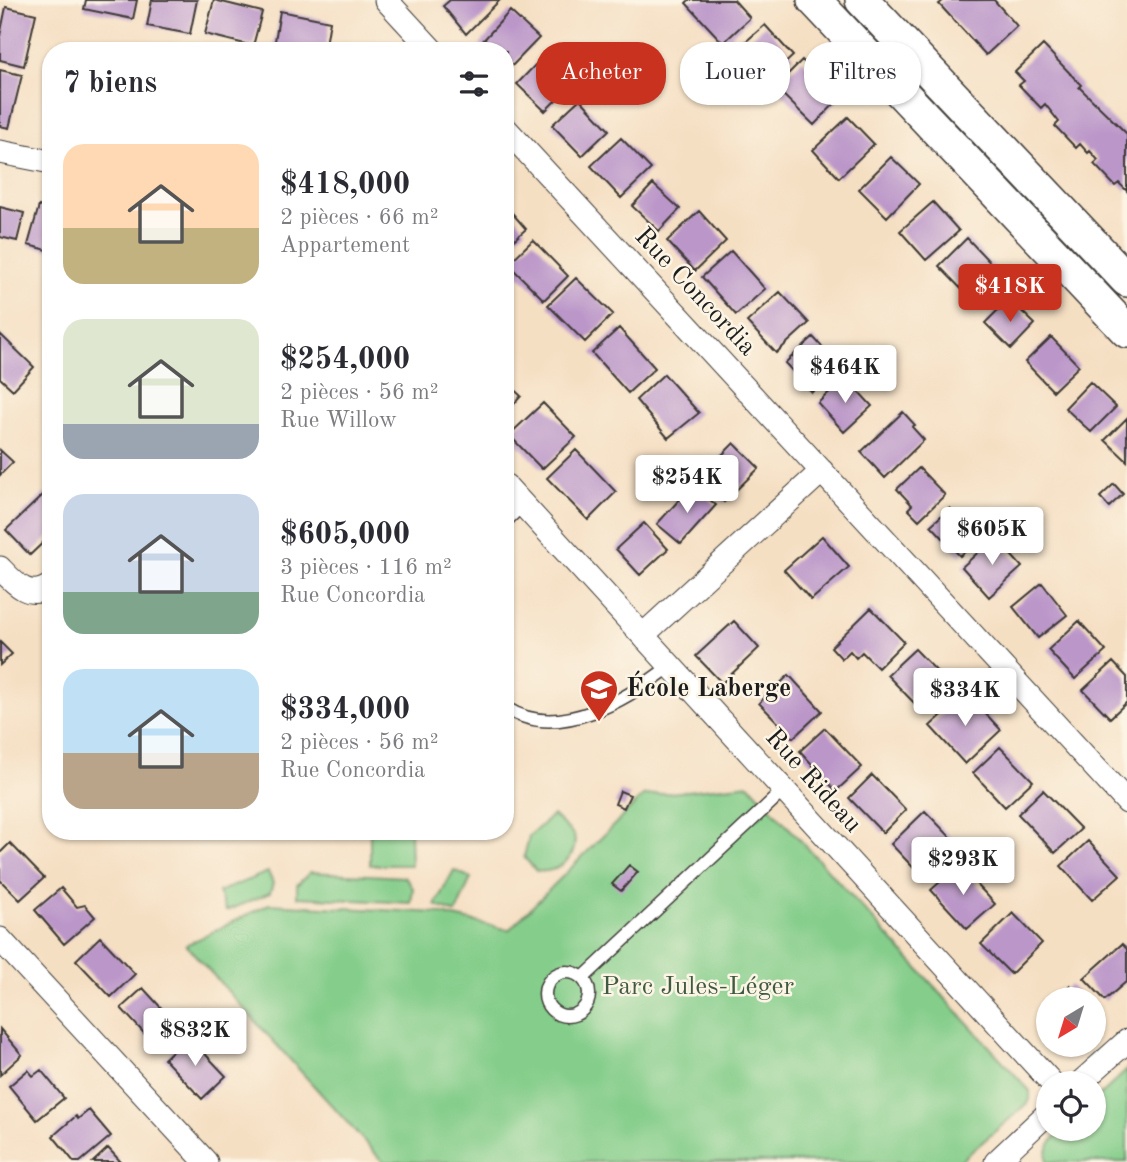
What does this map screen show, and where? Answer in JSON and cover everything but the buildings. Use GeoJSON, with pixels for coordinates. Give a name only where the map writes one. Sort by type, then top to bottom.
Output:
{"type":"FeatureCollection","features":[{"type":"Feature","properties":{"kind":"street"},"geometry":{"type":"LineString","coordinates":[[386,0],[425,42]]}},
{"type":"Feature","properties":{"kind":"street"},"geometry":{"type":"LineString","coordinates":[[814,0],[1127,331]]}},
{"type":"Feature","properties":{"kind":"street"},"geometry":{"type":"LineString","coordinates":[[862,0],[1127,280]]}},
{"type":"Feature","properties":{"kind":"street","name":"Rue Concordia"},"geometry":{"type":"LineString","coordinates":[[514,138],[1127,802]]}},
{"type":"Feature","properties":{"kind":"street"},"geometry":{"type":"LineString","coordinates":[[0,152],[42,160]]}},
{"type":"Feature","properties":{"kind":"street"},"geometry":{"type":"LineString","coordinates":[[643,635],[821,471]]}},
{"type":"Feature","properties":{"kind":"street","name":"Rue Rideau"},"geometry":{"type":"LineString","coordinates":[[514,494],[1041,1071]]}},
{"type":"Feature","properties":{"kind":"street"},"geometry":{"type":"LineString","coordinates":[[0,568],[29,592],[42,591]]}},
{"type":"Feature","properties":{"kind":"street"},"geometry":{"type":"LineString","coordinates":[[0,939],[206,1162]]}},
{"type":"Feature","properties":{"kind":"street"},"geometry":{"type":"LineString","coordinates":[[1093,1071],[1127,1041]]}},
{"type":"Feature","properties":{"kind":"street"},"geometry":{"type":"LineString","coordinates":[[1003,1159],[1036,1125]]}},
{"type":"Feature","properties":{"kind":"lane"},"geometry":{"type":"LineString","coordinates":[[514,513],[523,504]]}},
{"type":"Feature","properties":{"kind":"lane"},"geometry":{"type":"LineString","coordinates":[[514,712],[541,720],[576,716],[640,688],[670,666]]}},
{"type":"Feature","properties":{"kind":"lane"},"geometry":{"type":"LineString","coordinates":[[583,978],[784,790]]}},
{"type":"Feature","properties":{"kind":"green space","name":"Parc Jules-Léger"},"geometry":{"type":"Polygon","coordinates":[[[749,784],[1030,1091],[1027,1104],[959,1162],[383,1162],[186,945],[269,904],[438,913],[509,930],[643,796],[749,784]]]}},
{"type":"Feature","properties":{"kind":"green space"},"geometry":{"type":"Polygon","coordinates":[[[553,815],[574,835],[573,851],[559,867],[536,871],[524,857],[529,836],[553,815]]]}},
{"type":"Feature","properties":{"kind":"green space"},"geometry":{"type":"Polygon","coordinates":[[[370,840],[410,840],[411,865],[370,865],[370,840]]]}},
{"type":"Feature","properties":{"kind":"green space"},"geometry":{"type":"Polygon","coordinates":[[[454,870],[471,878],[456,913],[435,905],[454,870]]]}},
{"type":"Feature","properties":{"kind":"green space"},"geometry":{"type":"Polygon","coordinates":[[[268,872],[273,883],[270,893],[226,911],[218,892],[268,872]]]}},
{"type":"Feature","properties":{"kind":"green space"},"geometry":{"type":"Polygon","coordinates":[[[310,872],[405,877],[413,888],[411,903],[297,897],[297,885],[310,872]]]}},
{"type":"Feature","properties":{"kind":"green space"},"geometry":{"type":"Polygon","coordinates":[[[1127,1070],[1127,1162],[1047,1162],[1048,1147],[1052,1141],[1106,1141],[1106,1090],[1127,1070]]]}},
{"type":"Feature","properties":{"kind":"place","name":"École Laberge"},"geometry":{"type":"Point","coordinates":[599,723]}}]}
